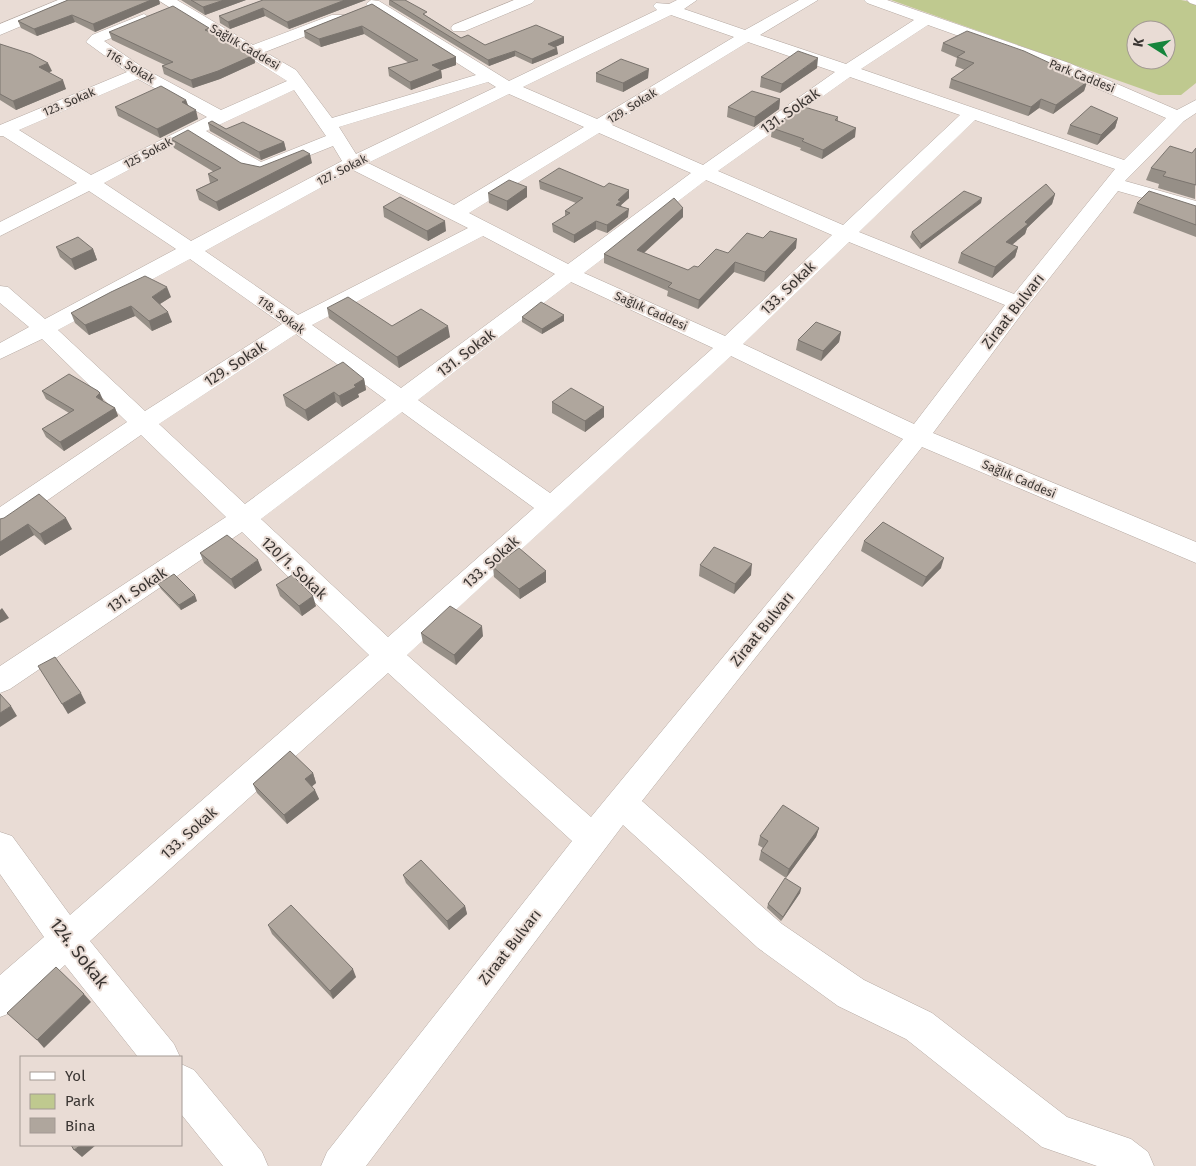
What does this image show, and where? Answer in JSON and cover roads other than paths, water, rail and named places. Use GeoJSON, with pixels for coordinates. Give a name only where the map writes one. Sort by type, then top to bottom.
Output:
{"type":"FeatureCollection","features":[{"type":"Feature","properties":{"kind":"street"},"geometry":{"type":"LineString","coordinates":[[0,18],[44,0]]}},
{"type":"Feature","properties":{"kind":"street"},"geometry":{"type":"LineString","coordinates":[[0,30],[71,0]]}},
{"type":"Feature","properties":{"kind":"street"},"geometry":{"type":"LineString","coordinates":[[459,28],[527,0]]}},
{"type":"Feature","properties":{"kind":"street"},"geometry":{"type":"LineString","coordinates":[[646,0],[970,114],[1196,207]]}},
{"type":"Feature","properties":{"kind":"street","name":"127. Sokak"},"geometry":{"type":"LineString","coordinates":[[0,352],[353,163],[690,0]]}},
{"type":"Feature","properties":{"kind":"street","name":"129. Sokak"},"geometry":{"type":"LineString","coordinates":[[455,213],[746,36],[810,0]]}},
{"type":"Feature","properties":{"kind":"street","name":"Park Caddesi"},"geometry":{"type":"LineString","coordinates":[[872,0],[1187,111]]}},
{"type":"Feature","properties":{"kind":"street"},"geometry":{"type":"LineString","coordinates":[[253,51],[379,2],[508,87],[844,234],[1018,303]]}},
{"type":"Feature","properties":{"kind":"street","name":"Sağlık Caddesi"},"geometry":{"type":"LineString","coordinates":[[171,3],[211,19],[253,51],[280,66],[298,82],[353,163],[455,213],[570,274],[918,436],[1191,552]]}},
{"type":"Feature","properties":{"kind":"street","name":"116. Sokak"},"geometry":{"type":"LineString","coordinates":[[171,3],[94,40],[96,45],[139,72],[221,117]]}},
{"type":"Feature","properties":{"kind":"street","name":"131. Sokak"},"geometry":{"type":"LineString","coordinates":[[0,681],[243,519],[402,401],[703,172],[847,71],[927,19]]}},
{"type":"Feature","properties":{"kind":"street","name":"123. Sokak"},"geometry":{"type":"LineString","coordinates":[[3,130],[139,72]]}},
{"type":"Feature","properties":{"kind":"street"},"geometry":{"type":"LineString","coordinates":[[192,130],[251,166],[263,168],[332,132],[490,76]]}},
{"type":"Feature","properties":{"kind":"street","name":"125 Sokak"},"geometry":{"type":"LineString","coordinates":[[0,230],[192,130],[298,82]]}},
{"type":"Feature","properties":{"kind":"street","name":"Ziraat Bulvarı"},"geometry":{"type":"LineString","coordinates":[[341,1166],[621,803],[918,436],[1018,303],[1120,176],[1187,111]]}},
{"type":"Feature","properties":{"kind":"street","name":"133. Sokak"},"geometry":{"type":"LineString","coordinates":[[0,1000],[388,655],[728,346],[970,114]]}},
{"type":"Feature","properties":{"kind":"street","name":"118. Sokak"},"geometry":{"type":"LineString","coordinates":[[3,130],[92,182],[190,249],[551,507]]}},
{"type":"Feature","properties":{"kind":"street","name":"129. Sokak"},"geometry":{"type":"LineString","coordinates":[[0,520],[144,422],[295,325],[483,228]]}},
{"type":"Feature","properties":{"kind":"street","name":"120/1. Sokak"},"geometry":{"type":"LineString","coordinates":[[0,292],[43,328],[144,422],[243,519],[388,655],[593,840]]}},
{"type":"Feature","properties":{"kind":"street"},"geometry":{"type":"LineString","coordinates":[[621,803],[770,936],[843,988],[919,1026],[1056,1133],[1117,1153],[1134,1166]]}},
{"type":"Feature","properties":{"kind":"street","name":"124. Sokak"},"geometry":{"type":"LineString","coordinates":[[0,847],[68,941],[160,1056]]}},
{"type":"Feature","properties":{"kind":"street"},"geometry":{"type":"LineString","coordinates":[[182,1084],[248,1166]]}}]}
